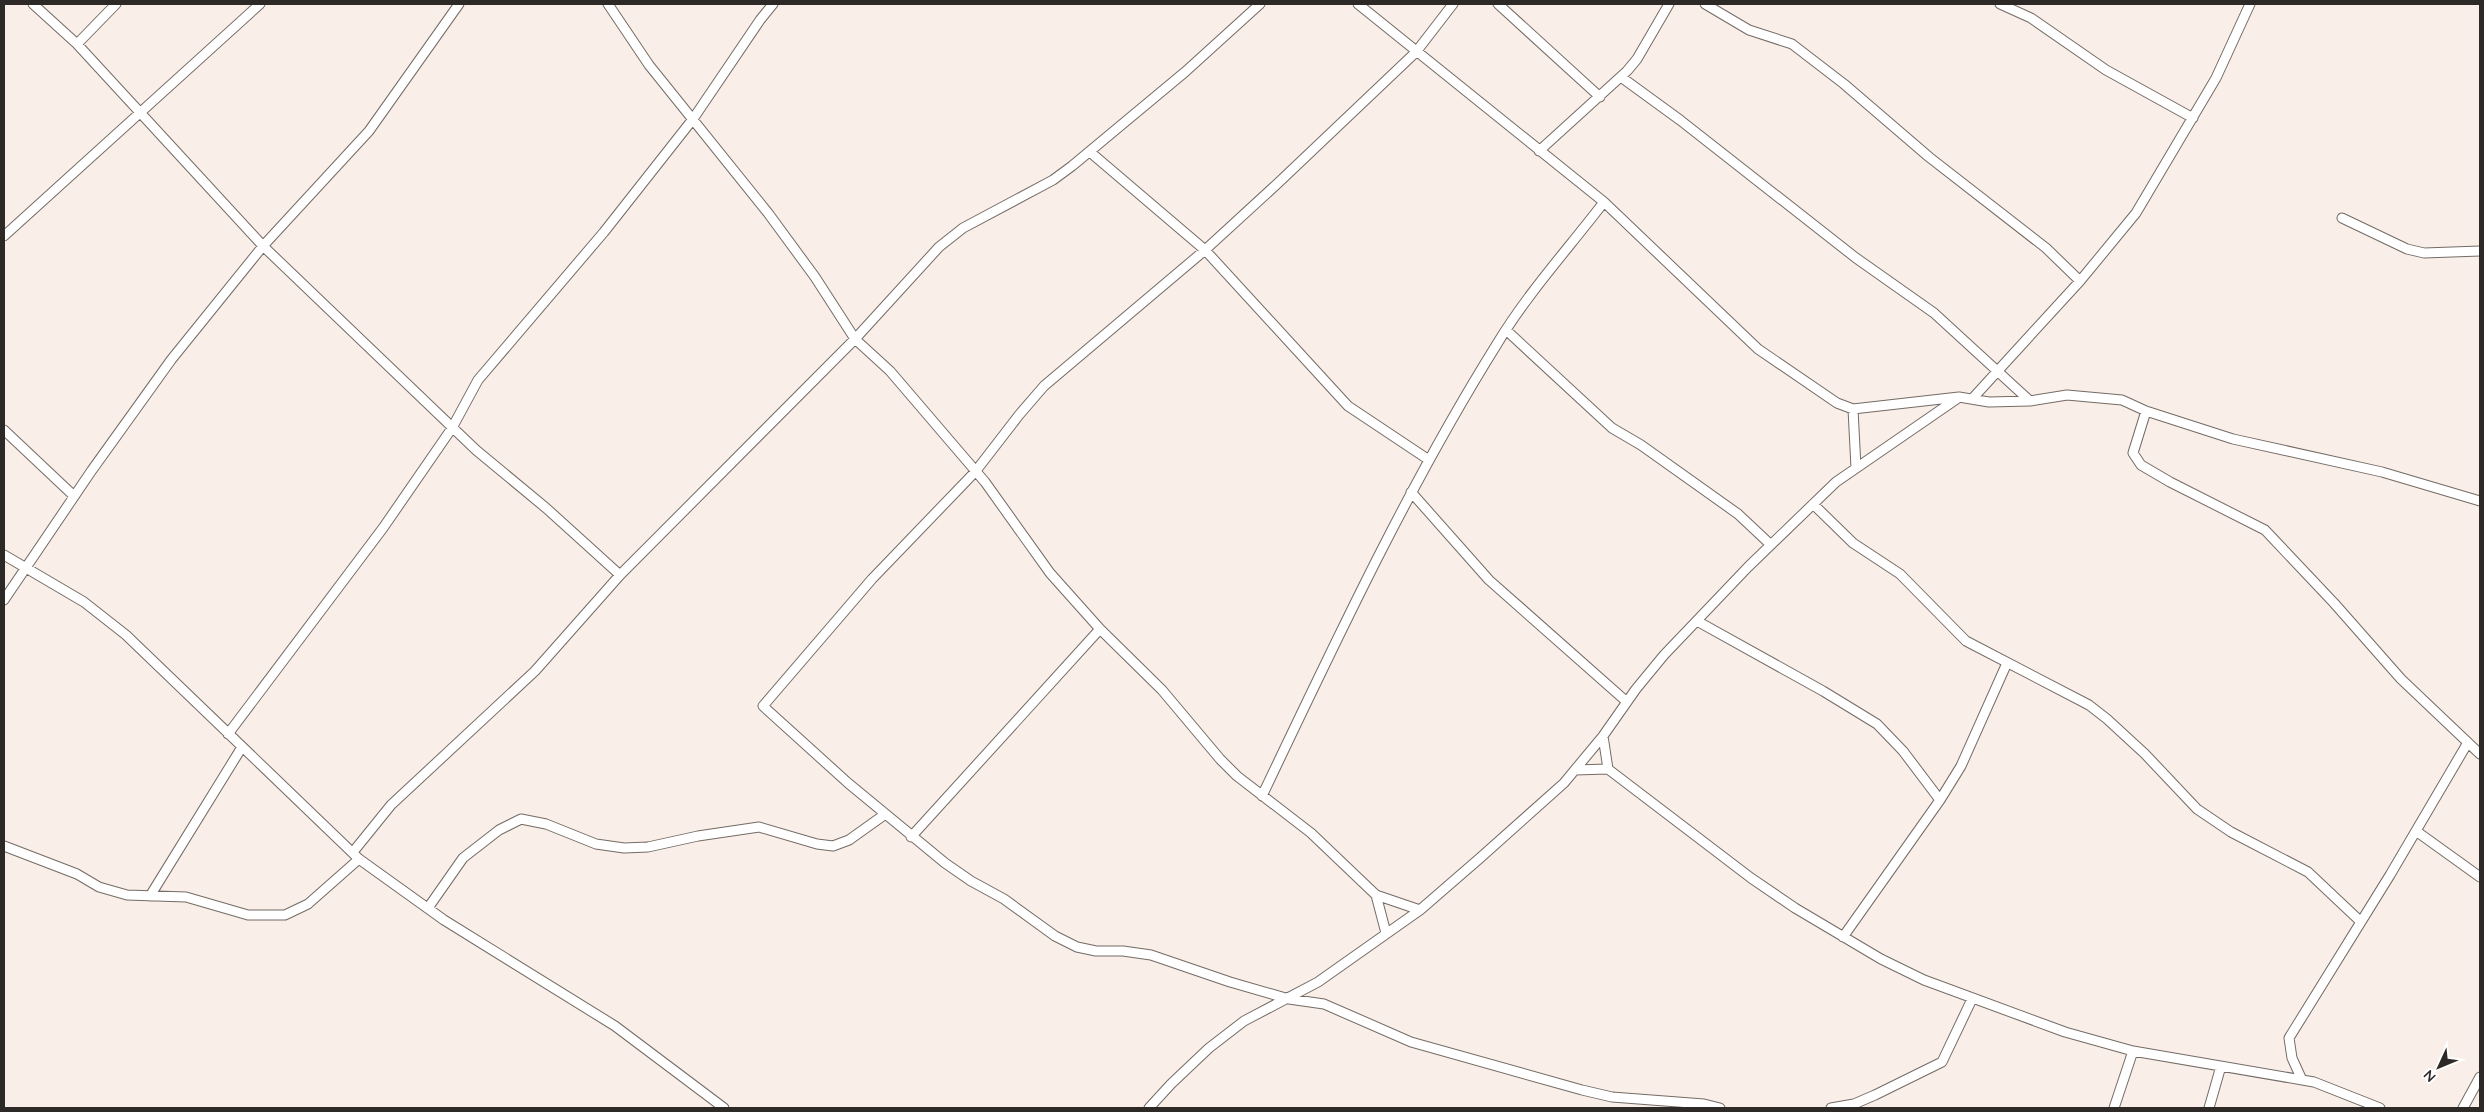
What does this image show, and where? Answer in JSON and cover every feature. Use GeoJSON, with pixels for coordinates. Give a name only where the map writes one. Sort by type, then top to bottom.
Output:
{"type":"FeatureCollection","features":[{"type":"Feature","properties":{"kind":"street"},"geometry":{"type":"LineString","coordinates":[[33,4],[77,44],[262,246],[452,428],[620,574]]}},
{"type":"Feature","properties":{"kind":"street"},"geometry":{"type":"LineString","coordinates":[[77,44],[116,4]]}},
{"type":"Feature","properties":{"kind":"street"},"geometry":{"type":"LineString","coordinates":[[4,236],[260,4]]}},
{"type":"Feature","properties":{"kind":"street"},"geometry":{"type":"LineString","coordinates":[[4,600],[74,496],[171,360],[262,246],[369,131],[459,4]]}},
{"type":"Feature","properties":{"kind":"street"},"geometry":{"type":"LineString","coordinates":[[608,4],[649,64],[768,213],[815,277],[855,339],[890,372],[975,472],[1017,525],[1050,573],[1100,630],[1162,690],[1220,759],[1262,796],[1311,833],[1376,895],[1420,910]]}},
{"type":"Feature","properties":{"kind":"street"},"geometry":{"type":"LineString","coordinates":[[228,734],[383,528],[452,428],[478,380],[496,356],[604,232],[693,120],[760,20],[773,4]]}},
{"type":"Feature","properties":{"kind":"street"},"geometry":{"type":"LineString","coordinates":[[4,846],[77,874],[99,887],[127,895],[186,897],[248,915],[284,915],[308,904],[356,855],[391,805],[535,671],[620,574],[855,339],[939,247],[963,228],[1053,180],[1090,152],[1185,72],[1260,4]]}},
{"type":"Feature","properties":{"kind":"street"},"geometry":{"type":"LineString","coordinates":[[1358,4],[1604,202],[1758,349],[1837,403],[1853,409],[1959,397],[1988,402],[2030,401],[2067,395],[2122,400],[2146,411],[2233,439],[2382,472],[2480,502]]}},
{"type":"Feature","properties":{"kind":"street"},"geometry":{"type":"LineString","coordinates":[[1454,4],[1416,52],[1205,250],[1044,386],[1019,414],[975,472],[872,579],[764,706],[911,837],[971,882],[1004,899],[1055,936],[1077,947],[1096,951],[1123,951],[1151,955],[1230,982],[1289,999],[1324,1004],[1411,1042],[1582,1090],[1612,1097],[1704,1104],[1720,1108]]}},
{"type":"Feature","properties":{"kind":"street"},"geometry":{"type":"LineString","coordinates":[[1498,4],[1600,96]]}},
{"type":"Feature","properties":{"kind":"street"},"geometry":{"type":"LineString","coordinates":[[1540,151],[1621,77],[1637,59],[1669,4]]}},
{"type":"Feature","properties":{"kind":"street"},"geometry":{"type":"LineString","coordinates":[[1705,4],[1749,30],[1792,44],[1844,84],[1936,163],[2046,248],[2080,281]]}},
{"type":"Feature","properties":{"kind":"street"},"geometry":{"type":"LineString","coordinates":[[2000,4],[2031,18],[2106,70],[2193,118]]}},
{"type":"Feature","properties":{"kind":"street"},"geometry":{"type":"LineString","coordinates":[[1972,399],[2080,281],[2136,213],[2219,72],[2250,4]]}},
{"type":"Feature","properties":{"kind":"street"},"geometry":{"type":"LineString","coordinates":[[1621,77],[1680,120],[1856,258],[1934,313],[2030,401]]}},
{"type":"Feature","properties":{"kind":"street"},"geometry":{"type":"LineString","coordinates":[[1090,152],[1205,250],[1348,406],[1429,460]]}},
{"type":"Feature","properties":{"kind":"street"},"geometry":{"type":"LineString","coordinates":[[1262,796],[1337,639],[1429,460],[1506,330],[1604,202]]}},
{"type":"Feature","properties":{"kind":"street"},"geometry":{"type":"LineString","coordinates":[[2342,218],[2407,249],[2424,253],[2480,251]]}},
{"type":"Feature","properties":{"kind":"street"},"geometry":{"type":"LineString","coordinates":[[1506,330],[1612,428],[1640,445],[1738,514],[1771,545]]}},
{"type":"Feature","properties":{"kind":"street"},"geometry":{"type":"LineString","coordinates":[[1149,1108],[1170,1084],[1244,1021],[1289,999],[1318,982],[1420,910],[1564,784],[1664,655],[1771,545],[1836,482],[1959,397]]}},
{"type":"Feature","properties":{"kind":"street"},"geometry":{"type":"LineString","coordinates":[[1853,409],[1856,468]]}},
{"type":"Feature","properties":{"kind":"street"},"geometry":{"type":"LineString","coordinates":[[2146,411],[2133,453],[2141,465],[2170,482],[2265,530],[2334,603],[2401,680],[2467,744],[2480,754]]}},
{"type":"Feature","properties":{"kind":"street"},"geometry":{"type":"LineString","coordinates":[[4,430],[74,496]]}},
{"type":"Feature","properties":{"kind":"street"},"geometry":{"type":"LineString","coordinates":[[1412,492],[1489,580],[1627,702]]}},
{"type":"Feature","properties":{"kind":"street"},"geometry":{"type":"LineString","coordinates":[[1813,504],[1854,543],[1900,574],[1966,641],[2089,705],[2145,754],[2204,814],[2231,832],[2308,872],[2360,921]]}},
{"type":"Feature","properties":{"kind":"street"},"geometry":{"type":"LineString","coordinates":[[4,556],[84,602],[126,635],[356,855],[444,920],[615,1026],[724,1108]]}},
{"type":"Feature","properties":{"kind":"street"},"geometry":{"type":"LineString","coordinates":[[1697,621],[1877,724],[1903,751],[1940,800]]}},
{"type":"Feature","properties":{"kind":"street"},"geometry":{"type":"LineString","coordinates":[[911,837],[1100,630]]}},
{"type":"Feature","properties":{"kind":"street"},"geometry":{"type":"LineString","coordinates":[[1843,937],[1940,800],[1961,766],[2008,663]]}},
{"type":"Feature","properties":{"kind":"street"},"geometry":{"type":"LineString","coordinates":[[1603,736],[1608,769]]}},
{"type":"Feature","properties":{"kind":"street"},"geometry":{"type":"LineString","coordinates":[[2302,1080],[2292,1058],[2290,1038],[2467,744]]}},
{"type":"Feature","properties":{"kind":"street"},"geometry":{"type":"LineString","coordinates":[[150,896],[242,746]]}},
{"type":"Feature","properties":{"kind":"street"},"geometry":{"type":"LineString","coordinates":[[1575,770],[1608,769],[1751,878],[1795,908],[1881,960],[1924,980],[2065,1032],[2133,1051],[2314,1082],[2380,1108]]}},
{"type":"Feature","properties":{"kind":"street"},"geometry":{"type":"LineString","coordinates":[[428,908],[463,858],[498,830],[521,819],[546,824],[596,844],[624,848],[648,847],[708,834],[759,826],[817,844],[834,846],[849,840],[884,814]]}},
{"type":"Feature","properties":{"kind":"street"},"geometry":{"type":"LineString","coordinates":[[2416,831],[2480,876]]}},
{"type":"Feature","properties":{"kind":"street"},"geometry":{"type":"LineString","coordinates":[[1376,895],[1386,933]]}},
{"type":"Feature","properties":{"kind":"street"},"geometry":{"type":"LineString","coordinates":[[1832,1108],[1854,1104],[1875,1096],[1942,1062],[1972,998]]}},
{"type":"Feature","properties":{"kind":"street"},"geometry":{"type":"LineString","coordinates":[[2114,1108],[2133,1051]]}},
{"type":"Feature","properties":{"kind":"street"},"geometry":{"type":"LineString","coordinates":[[2209,1108],[2220,1066]]}},
{"type":"Feature","properties":{"kind":"street"},"geometry":{"type":"LineString","coordinates":[[2463,1108],[2480,1076]]}}]}
